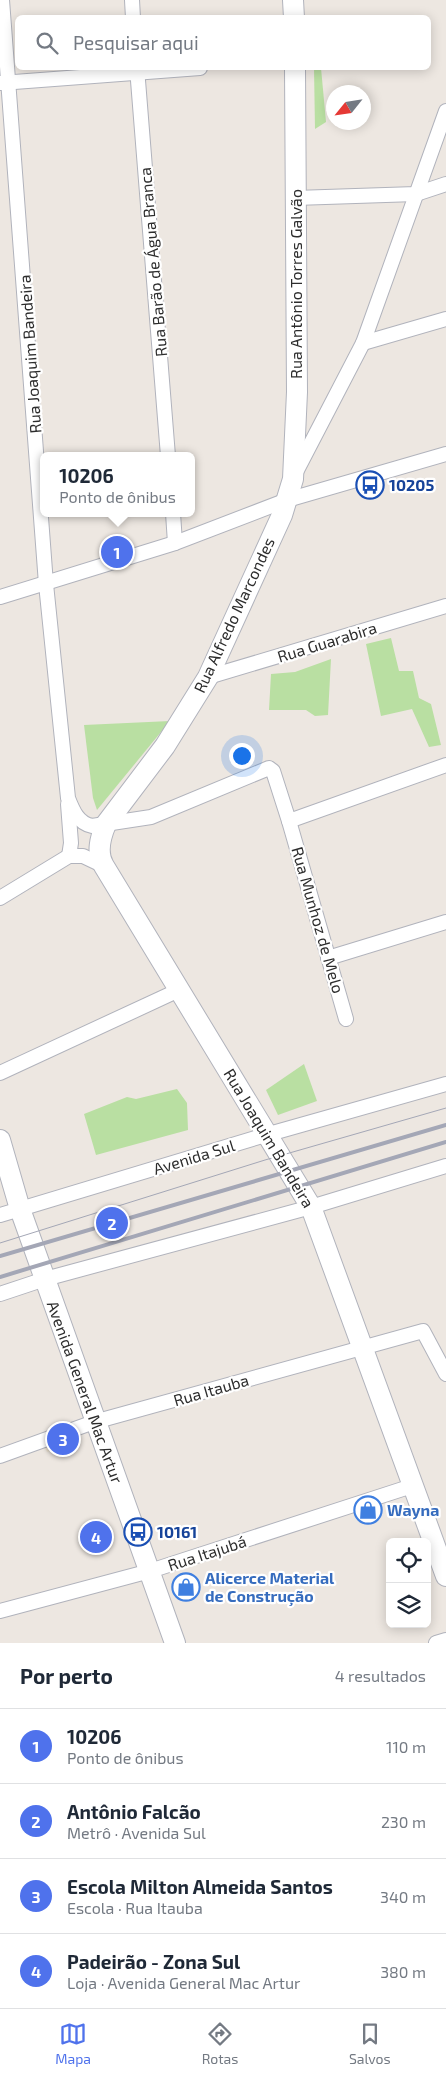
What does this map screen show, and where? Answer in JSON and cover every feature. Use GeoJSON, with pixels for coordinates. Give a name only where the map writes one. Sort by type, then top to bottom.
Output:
{"type":"FeatureCollection","features":[{"type":"Feature","properties":{"kind":"main road"},"geometry":{"type":"LineString","coordinates":[[293,0],[294,15]]}},
{"type":"Feature","properties":{"kind":"main road","name":"Rua Antônio Torres Galvão"},"geometry":{"type":"LineString","coordinates":[[287,500],[292,479],[297,392],[295,70]]}},
{"type":"Feature","properties":{"kind":"main road","name":"Rua Alfredo Marcondes"},"geometry":{"type":"LineString","coordinates":[[106,824],[164,746],[208,677],[287,500]]}},
{"type":"Feature","properties":{"kind":"main road","name":"Rua Joaquim Bandeira"},"geometry":{"type":"LineString","coordinates":[[106,824],[99,847],[104,866],[269,1134],[311,1207],[364,1347],[412,1486],[446,1576]]}},
{"type":"Feature","properties":{"kind":"main road","name":"Avenida General Mac Artur"},"geometry":{"type":"LineString","coordinates":[[0,1140],[20,1209],[94,1422],[175,1643]]}},
{"type":"Feature","properties":{"kind":"street","name":"Rua Joaquim Bandeira"},"geometry":{"type":"LineString","coordinates":[[2,0],[5,83],[40,511]]}},
{"type":"Feature","properties":{"kind":"street"},"geometry":{"type":"LineString","coordinates":[[132,0],[133,15]]}},
{"type":"Feature","properties":{"kind":"street"},"geometry":{"type":"LineString","coordinates":[[5,83],[137,70]]}},
{"type":"Feature","properties":{"kind":"street","name":"Rua Barão de Água Branca"},"geometry":{"type":"LineString","coordinates":[[137,70],[168,452]]}},
{"type":"Feature","properties":{"kind":"street"},"geometry":{"type":"LineString","coordinates":[[292,479],[363,343],[446,111]]}},
{"type":"Feature","properties":{"kind":"street"},"geometry":{"type":"LineString","coordinates":[[295,198],[416,194],[446,184]]}},
{"type":"Feature","properties":{"kind":"street"},"geometry":{"type":"LineString","coordinates":[[363,343],[446,320]]}},
{"type":"Feature","properties":{"kind":"street"},"geometry":{"type":"LineString","coordinates":[[0,597],[175,543],[287,500],[446,454]]}},
{"type":"Feature","properties":{"kind":"street","name":"Rua Joaquim Bandeira"},"geometry":{"type":"LineString","coordinates":[[41,517],[68,798],[71,843],[69,856]]}},
{"type":"Feature","properties":{"kind":"street"},"geometry":{"type":"LineString","coordinates":[[173,517],[175,543]]}},
{"type":"Feature","properties":{"kind":"street","name":"Rua Guarabira"},"geometry":{"type":"LineString","coordinates":[[208,677],[446,606]]}},
{"type":"Feature","properties":{"kind":"street"},"geometry":{"type":"LineString","coordinates":[[289,821],[446,765]]}},
{"type":"Feature","properties":{"kind":"street","name":"Rua Munhoz de Melo"},"geometry":{"type":"LineString","coordinates":[[106,824],[151,817],[269,768],[273,771],[346,1019]]}},
{"type":"Feature","properties":{"kind":"street","name":"Rua Joaquim Bandeira"},"geometry":{"type":"LineString","coordinates":[[68,798],[82,823],[92,826],[106,824]]}},
{"type":"Feature","properties":{"kind":"street"},"geometry":{"type":"LineString","coordinates":[[0,898],[69,856],[83,856],[104,866]]}},
{"type":"Feature","properties":{"kind":"street"},"geometry":{"type":"LineString","coordinates":[[328,958],[446,922]]}},
{"type":"Feature","properties":{"kind":"street"},"geometry":{"type":"LineString","coordinates":[[0,1072],[179,990]]}},
{"type":"Feature","properties":{"kind":"street","name":"Avenida Sul"},"geometry":{"type":"LineString","coordinates":[[0,1215],[269,1134],[446,1084]]}},
{"type":"Feature","properties":{"kind":"street"},"geometry":{"type":"LineString","coordinates":[[0,1294],[45,1279],[311,1207],[446,1166]]}},
{"type":"Feature","properties":{"kind":"street","name":"Rua Itauba"},"geometry":{"type":"LineString","coordinates":[[0,1456],[94,1422],[424,1331],[446,1374]]}},
{"type":"Feature","properties":{"kind":"street","name":"Rua Itajubá"},"geometry":{"type":"LineString","coordinates":[[0,1612],[150,1571],[412,1486]]}},
{"type":"Feature","properties":{"kind":"street"},"geometry":{"type":"LineString","coordinates":[[436,1643],[446,1640]]}},
{"type":"Feature","properties":{"kind":"shaded area"},"geometry":{"type":"Polygon","coordinates":[[[69,1435],[72,1446],[47,1452],[43,1444],[69,1435]]]}},
{"type":"Feature","properties":{"kind":"green space"},"geometry":{"type":"Polygon","coordinates":[[[314,70],[321,70],[326,122],[315,129],[314,70]]]}},
{"type":"Feature","properties":{"kind":"green space"},"geometry":{"type":"Polygon","coordinates":[[[391,638],[399,671],[413,671],[419,698],[431,704],[441,745],[429,747],[412,709],[381,716],[366,644],[391,638]]]}},
{"type":"Feature","properties":{"kind":"green space"},"geometry":{"type":"Polygon","coordinates":[[[331,659],[328,715],[315,716],[306,710],[269,710],[271,674],[295,672],[331,659]]]}},
{"type":"Feature","properties":{"kind":"green space"},"geometry":{"type":"Polygon","coordinates":[[[170,721],[97,810],[93,798],[84,725],[170,721]]]}},
{"type":"Feature","properties":{"kind":"green space"},"geometry":{"type":"Polygon","coordinates":[[[304,1064],[317,1101],[278,1115],[266,1090],[304,1064]]]}},
{"type":"Feature","properties":{"kind":"green space"},"geometry":{"type":"Polygon","coordinates":[[[177,1089],[187,1103],[188,1130],[96,1155],[84,1114],[127,1097],[136,1099],[177,1089]]]}},
{"type":"Feature","properties":{"kind":"tram line"},"geometry":{"type":"LineString","coordinates":[[0,1243],[265,1160],[446,1108]]}},
{"type":"Feature","properties":{"kind":"railway"},"geometry":{"type":"LineString","coordinates":[[0,1256],[446,1125]]}},
{"type":"Feature","properties":{"kind":"railway"},"geometry":{"type":"LineString","coordinates":[[0,1277],[446,1142]]}},
{"type":"Feature","properties":{"kind":"place","name":"10205"},"geometry":{"type":"Point","coordinates":[370,485]}},
{"type":"Feature","properties":{"kind":"place","name":"10206"},"geometry":{"type":"Point","coordinates":[117,552]}},
{"type":"Feature","properties":{"kind":"place","name":"Antônio Falcão"},"geometry":{"type":"Point","coordinates":[112,1223]}},
{"type":"Feature","properties":{"kind":"place","name":"Escola Milton Almeida Santos"},"geometry":{"type":"Point","coordinates":[63,1439]}},
{"type":"Feature","properties":{"kind":"place","name":"Wayna"},"geometry":{"type":"Point","coordinates":[368,1510]}},
{"type":"Feature","properties":{"kind":"place","name":"10161"},"geometry":{"type":"Point","coordinates":[138,1532]}},
{"type":"Feature","properties":{"kind":"place","name":"Padeirão - Zona Sul"},"geometry":{"type":"Point","coordinates":[96,1537]}},
{"type":"Feature","properties":{"kind":"place","name":"Alicerce Material de Construção"},"geometry":{"type":"Point","coordinates":[186,1587]}}]}
